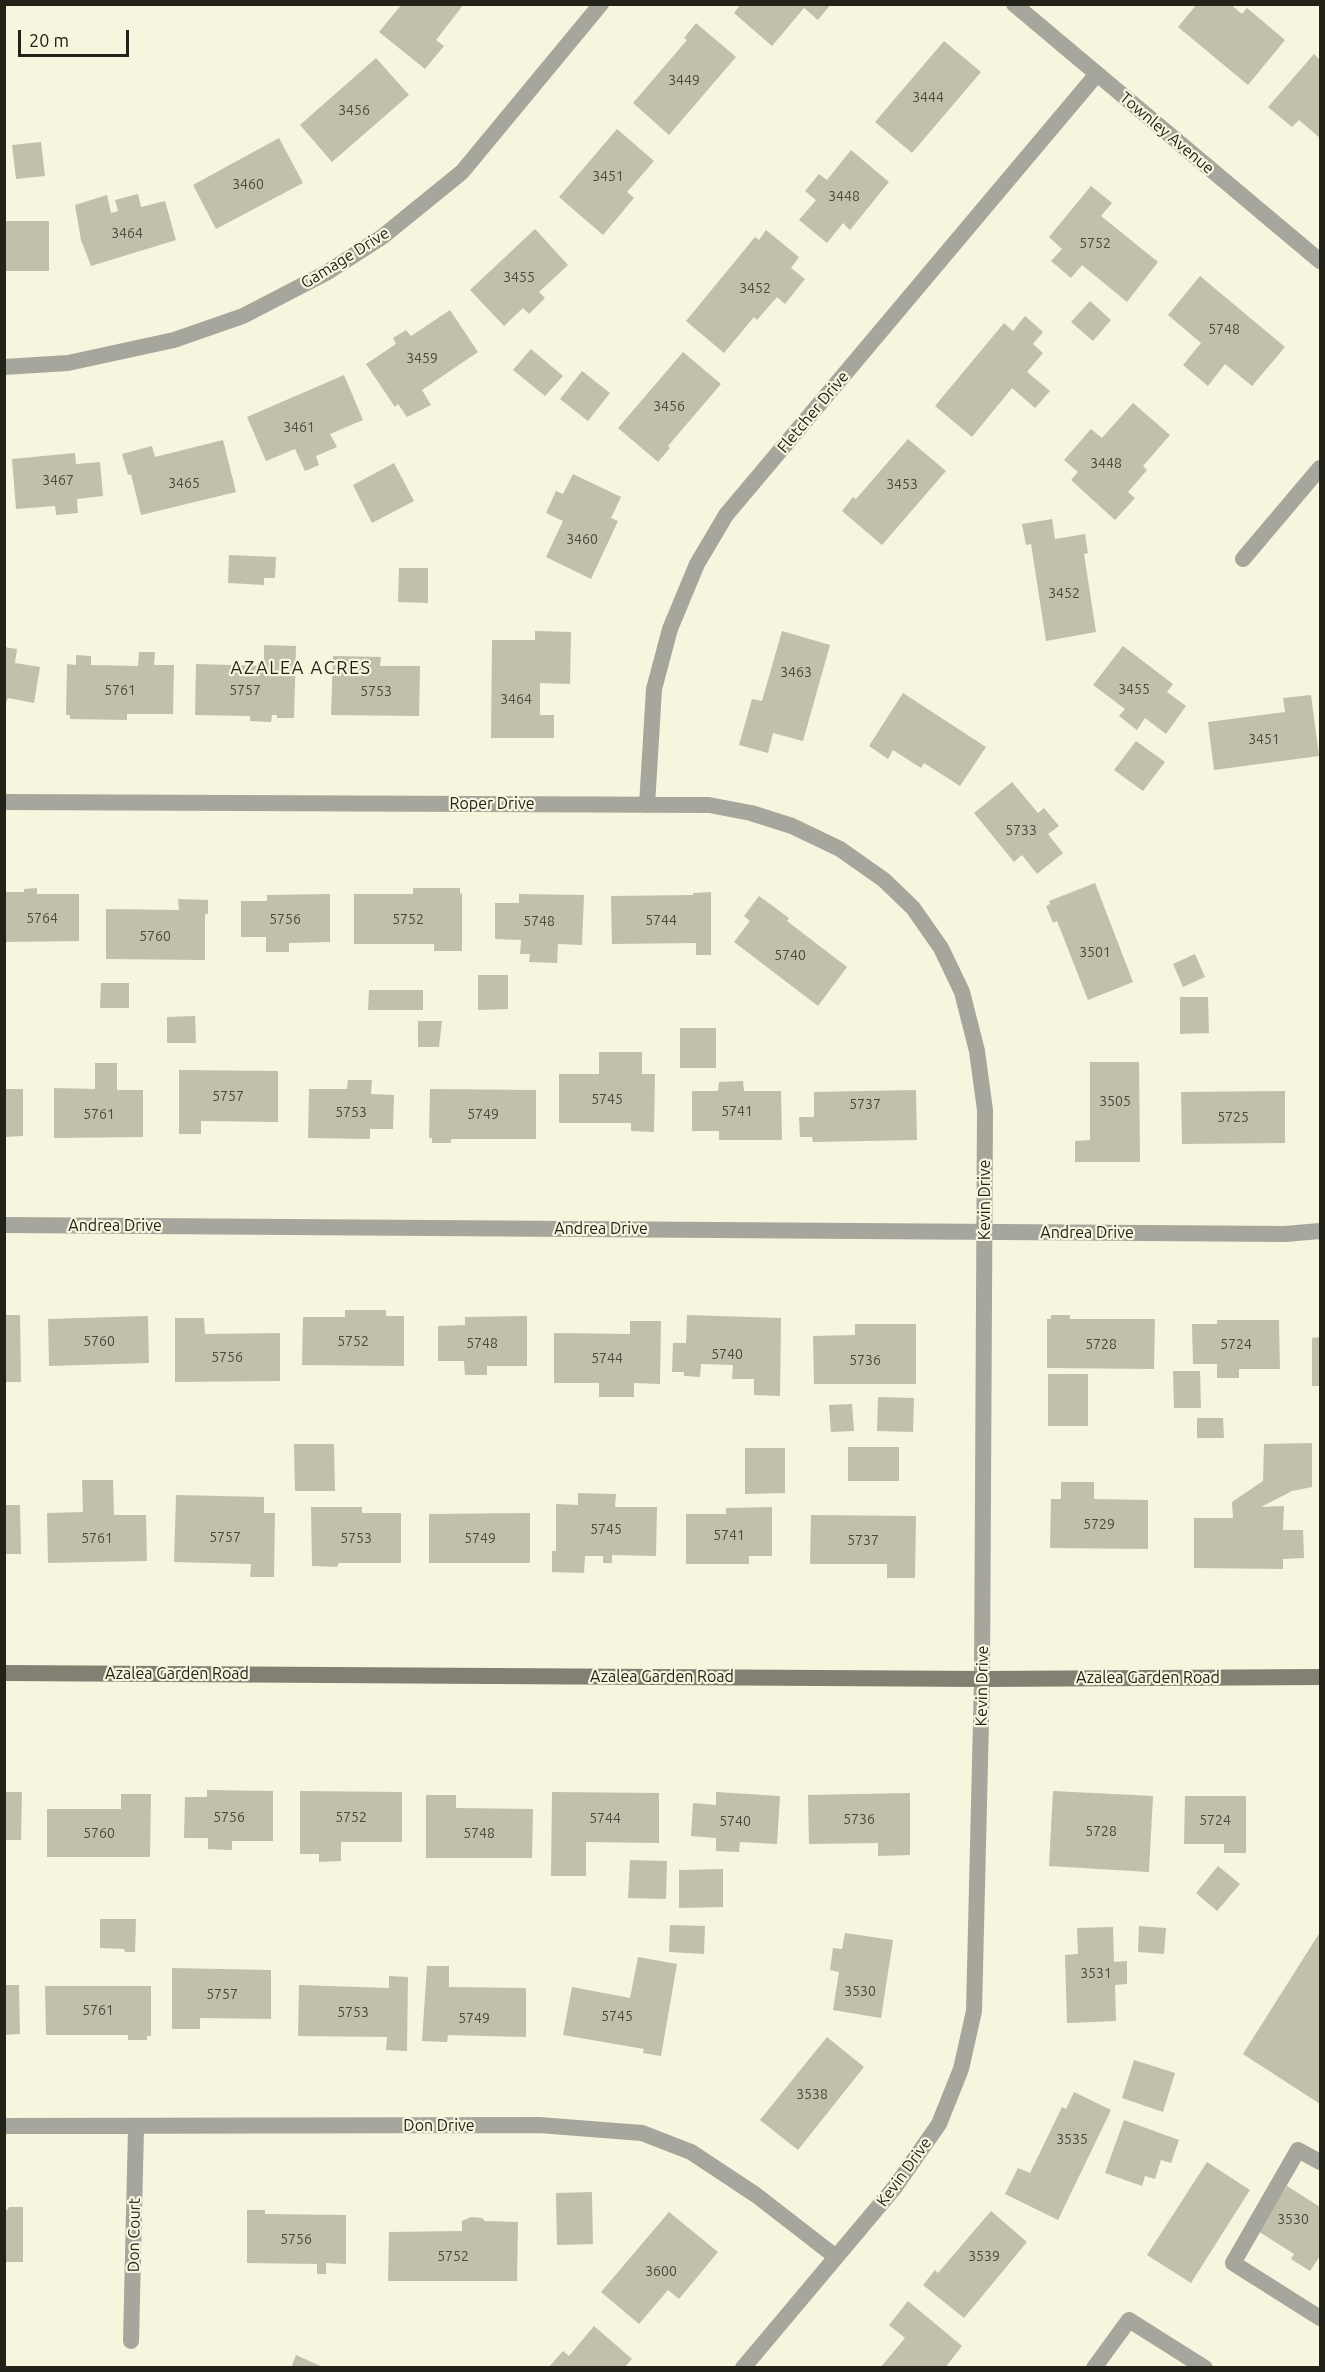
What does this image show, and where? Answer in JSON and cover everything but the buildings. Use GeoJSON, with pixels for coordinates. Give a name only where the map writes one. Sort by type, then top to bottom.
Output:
{"type":"FeatureCollection","features":[{"type":"Feature","properties":{"kind":"main road","name":"Azalea Garden Road"},"geometry":{"type":"LineString","coordinates":[[4,1673],[982,1679],[1320,1677]]}},
{"type":"Feature","properties":{"kind":"street","name":"Gamage Drive"},"geometry":{"type":"LineString","coordinates":[[4,368],[68,363],[174,340],[243,316],[326,273],[381,237],[462,172],[601,4]]}},
{"type":"Feature","properties":{"kind":"street","name":"Townley Avenue"},"geometry":{"type":"LineString","coordinates":[[1014,4],[1320,261]]}},
{"type":"Feature","properties":{"kind":"street","name":"Fletcher Drive"},"geometry":{"type":"LineString","coordinates":[[647,805],[654,689],[670,629],[697,564],[726,515],[1097,74]]}},
{"type":"Feature","properties":{"kind":"street"},"geometry":{"type":"LineString","coordinates":[[1243,559],[1320,468]]}},
{"type":"Feature","properties":{"kind":"street","name":"Roper Drive"},"geometry":{"type":"LineString","coordinates":[[4,802],[709,805],[751,813],[792,826],[840,849],[884,880],[913,908],[934,938]]}},
{"type":"Feature","properties":{"kind":"street","name":"Kevin Drive"},"geometry":{"type":"LineString","coordinates":[[743,2367],[895,2187],[939,2124],[961,2069],[974,2011],[982,1679],[985,1110],[977,1051],[962,992],[934,938]]}},
{"type":"Feature","properties":{"kind":"street","name":"Andrea Drive"},"geometry":{"type":"LineString","coordinates":[[4,1225],[1197,1234],[1285,1234],[1320,1231]]}},
{"type":"Feature","properties":{"kind":"street","name":"Don Drive"},"geometry":{"type":"LineString","coordinates":[[4,2126],[136,2128],[539,2125],[642,2133],[691,2152],[756,2196],[836,2257]]}},
{"type":"Feature","properties":{"kind":"street","name":"Don Court"},"geometry":{"type":"LineString","coordinates":[[131,2341],[136,2128]]}},
{"type":"Feature","properties":{"kind":"street"},"geometry":{"type":"LineString","coordinates":[[1320,2162],[1298,2150],[1233,2263],[1320,2318]]}},
{"type":"Feature","properties":{"kind":"street"},"geometry":{"type":"LineString","coordinates":[[1094,2367],[1129,2320],[1205,2367]]}},
{"type":"Feature","properties":{"kind":"district","name":"AZALEA ACRES"},"geometry":{"type":"Point","coordinates":[301,668]}}]}
